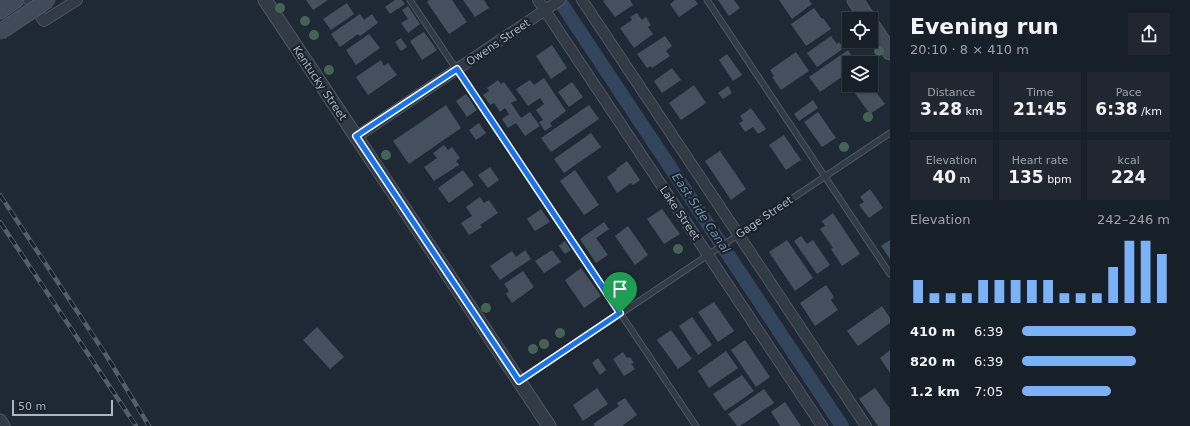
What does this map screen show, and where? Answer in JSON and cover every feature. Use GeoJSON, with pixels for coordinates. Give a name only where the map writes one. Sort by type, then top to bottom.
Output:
{"type":"FeatureCollection","features":[{"type":"Feature","properties":{"kind":"main road"},"geometry":{"type":"LineString","coordinates":[[0,11],[16,0]]}},
{"type":"Feature","properties":{"kind":"main road"},"geometry":{"type":"LineString","coordinates":[[0,32],[48,0]]}},
{"type":"Feature","properties":{"kind":"main road"},"geometry":{"type":"LineString","coordinates":[[855,0],[863,12]]}},
{"type":"Feature","properties":{"kind":"main road"},"geometry":{"type":"LineString","coordinates":[[878,34],[890,52]]}},
{"type":"Feature","properties":{"kind":"street"},"geometry":{"type":"LineString","coordinates":[[29,0],[44,21],[77,0]]}},
{"type":"Feature","properties":{"kind":"street","name":"Kentucky Street"},"geometry":{"type":"LineString","coordinates":[[265,0],[549,426]]}},
{"type":"Feature","properties":{"kind":"street","name":"Lake Street"},"geometry":{"type":"LineString","coordinates":[[538,0],[822,426]]}},
{"type":"Feature","properties":{"kind":"street","name":"Owens Street"},"geometry":{"type":"LineString","coordinates":[[356,136],[560,0]]}},
{"type":"Feature","properties":{"kind":"street"},"geometry":{"type":"LineString","coordinates":[[582,0],[866,426]]}},
{"type":"Feature","properties":{"kind":"street"},"geometry":{"type":"LineString","coordinates":[[0,421],[3,426]]}},
{"type":"Feature","properties":{"kind":"lane"},"geometry":{"type":"LineString","coordinates":[[410,0],[696,426]]}},
{"type":"Feature","properties":{"kind":"lane"},"geometry":{"type":"LineString","coordinates":[[707,0],[890,274]]}},
{"type":"Feature","properties":{"kind":"lane","name":"Gage Street"},"geometry":{"type":"LineString","coordinates":[[519,381],[890,134]]}},
{"type":"Feature","properties":{"kind":"building"},"geometry":{"type":"Polygon","coordinates":[[[306,0],[328,0],[313,10],[306,0]]]}},
{"type":"Feature","properties":{"kind":"building"},"geometry":{"type":"Polygon","coordinates":[[[395,0],[402,0],[405,4],[390,14],[385,7],[395,0]]]}},
{"type":"Feature","properties":{"kind":"building"},"geometry":{"type":"Polygon","coordinates":[[[429,0],[452,0],[467,22],[449,34],[427,2],[429,0]]]}},
{"type":"Feature","properties":{"kind":"building"},"geometry":{"type":"Polygon","coordinates":[[[463,0],[484,0],[489,8],[475,17],[463,0]]]}},
{"type":"Feature","properties":{"kind":"building"},"geometry":{"type":"Polygon","coordinates":[[[630,0],[633,5],[615,17],[603,1],[630,0]]]}},
{"type":"Feature","properties":{"kind":"building"},"geometry":{"type":"Polygon","coordinates":[[[675,0],[695,0],[698,4],[679,17],[670,4],[675,0]]]}},
{"type":"Feature","properties":{"kind":"building"},"geometry":{"type":"Polygon","coordinates":[[[718,0],[734,0],[740,8],[729,16],[718,0]]]}},
{"type":"Feature","properties":{"kind":"building"},"geometry":{"type":"Polygon","coordinates":[[[779,0],[809,0],[812,4],[792,19],[779,0]]]}},
{"type":"Feature","properties":{"kind":"building"},"geometry":{"type":"Polygon","coordinates":[[[347,3],[354,14],[331,30],[323,19],[347,3]]]}},
{"type":"Feature","properties":{"kind":"building"},"geometry":{"type":"Polygon","coordinates":[[[408,6],[420,24],[408,33],[401,23],[408,19],[402,10],[408,6]]]}},
{"type":"Feature","properties":{"kind":"building"},"geometry":{"type":"Polygon","coordinates":[[[814,8],[831,29],[806,46],[791,24],[814,8]]]}},
{"type":"Feature","properties":{"kind":"building"},"geometry":{"type":"Polygon","coordinates":[[[637,13],[642,20],[646,17],[651,25],[648,27],[653,34],[634,48],[620,28],[632,20],[630,17],[637,13]]]}},
{"type":"Feature","properties":{"kind":"building"},"geometry":{"type":"Polygon","coordinates":[[[360,14],[364,20],[372,14],[378,23],[360,36],[358,34],[340,47],[331,34],[360,14]]]}},
{"type":"Feature","properties":{"kind":"building"},"geometry":{"type":"Polygon","coordinates":[[[424,32],[437,50],[422,60],[410,41],[424,32]]]}},
{"type":"Feature","properties":{"kind":"building"},"geometry":{"type":"Polygon","coordinates":[[[369,34],[380,48],[356,65],[346,50],[369,34]]]}},
{"type":"Feature","properties":{"kind":"building"},"geometry":{"type":"Polygon","coordinates":[[[665,36],[672,46],[666,51],[670,56],[652,68],[651,66],[647,68],[637,54],[665,36]]]}},
{"type":"Feature","properties":{"kind":"building"},"geometry":{"type":"Polygon","coordinates":[[[831,36],[837,44],[839,42],[842,48],[844,48],[817,67],[807,53],[831,36]]]}},
{"type":"Feature","properties":{"kind":"building"},"geometry":{"type":"Polygon","coordinates":[[[401,38],[407,47],[401,51],[395,42],[401,38]]]}},
{"type":"Feature","properties":{"kind":"building"},"geometry":{"type":"Polygon","coordinates":[[[552,45],[567,68],[551,79],[536,56],[552,45]]]}},
{"type":"Feature","properties":{"kind":"building"},"geometry":{"type":"Polygon","coordinates":[[[848,50],[852,56],[842,56],[842,77],[820,92],[809,77],[848,50]]]}},
{"type":"Feature","properties":{"kind":"building"},"geometry":{"type":"Polygon","coordinates":[[[796,52],[809,71],[781,90],[772,77],[774,76],[770,70],[796,52]]]}},
{"type":"Feature","properties":{"kind":"building"},"geometry":{"type":"Polygon","coordinates":[[[727,54],[742,75],[733,81],[719,60],[727,54]]]}},
{"type":"Feature","properties":{"kind":"building"},"geometry":{"type":"Polygon","coordinates":[[[381,60],[384,66],[388,63],[397,75],[368,95],[356,77],[381,60]]]}},
{"type":"Feature","properties":{"kind":"building"},"geometry":{"type":"Polygon","coordinates":[[[672,68],[681,80],[662,93],[654,81],[672,68]]]}},
{"type":"Feature","properties":{"kind":"building"},"geometry":{"type":"Polygon","coordinates":[[[544,78],[566,111],[550,123],[552,126],[545,131],[539,122],[543,120],[536,110],[544,104],[540,98],[528,106],[516,89],[530,80],[534,85],[544,78]]]}},
{"type":"Feature","properties":{"kind":"building"},"geometry":{"type":"Polygon","coordinates":[[[498,80],[501,84],[504,82],[517,100],[511,103],[521,118],[530,112],[540,126],[525,136],[516,123],[508,128],[502,119],[509,114],[505,108],[500,112],[494,103],[490,105],[483,95],[489,91],[487,88],[498,80]]]}},
{"type":"Feature","properties":{"kind":"building"},"geometry":{"type":"Polygon","coordinates":[[[572,82],[583,97],[569,107],[558,92],[572,82]]]}},
{"type":"Feature","properties":{"kind":"building"},"geometry":{"type":"Polygon","coordinates":[[[694,85],[706,103],[681,120],[669,103],[694,85]]]}},
{"type":"Feature","properties":{"kind":"building"},"geometry":{"type":"Polygon","coordinates":[[[728,86],[732,93],[723,99],[718,93],[728,86]]]}},
{"type":"Feature","properties":{"kind":"building"},"geometry":{"type":"Polygon","coordinates":[[[854,92],[876,92],[885,104],[870,114],[854,92]]]}},
{"type":"Feature","properties":{"kind":"building"},"geometry":{"type":"Polygon","coordinates":[[[466,94],[477,110],[467,117],[456,101],[466,94]]]}},
{"type":"Feature","properties":{"kind":"building"},"geometry":{"type":"Polygon","coordinates":[[[813,100],[818,108],[799,121],[794,114],[813,100]]]}},
{"type":"Feature","properties":{"kind":"building"},"geometry":{"type":"Polygon","coordinates":[[[446,105],[461,128],[409,164],[393,141],[446,105]]]}},
{"type":"Feature","properties":{"kind":"building"},"geometry":{"type":"Polygon","coordinates":[[[589,105],[599,119],[551,152],[541,138],[589,105]]]}},
{"type":"Feature","properties":{"kind":"building"},"geometry":{"type":"Polygon","coordinates":[[[751,108],[766,129],[758,134],[753,127],[745,132],[739,123],[743,121],[740,116],[751,108]]]}},
{"type":"Feature","properties":{"kind":"building"},"geometry":{"type":"Polygon","coordinates":[[[818,112],[836,138],[822,147],[804,122],[818,112]]]}},
{"type":"Feature","properties":{"kind":"building"},"geometry":{"type":"Polygon","coordinates":[[[479,123],[486,133],[476,140],[469,130],[479,123]]]}},
{"type":"Feature","properties":{"kind":"building"},"geometry":{"type":"Polygon","coordinates":[[[591,133],[601,147],[564,173],[554,159],[591,133]]]}},
{"type":"Feature","properties":{"kind":"building"},"geometry":{"type":"Polygon","coordinates":[[[784,135],[801,160],[786,170],[769,145],[784,135]]]}},
{"type":"Feature","properties":{"kind":"building"},"geometry":{"type":"Polygon","coordinates":[[[444,145],[448,150],[452,147],[460,158],[456,161],[459,165],[434,181],[424,167],[437,158],[433,153],[444,145]]]}},
{"type":"Feature","properties":{"kind":"building"},"geometry":{"type":"Polygon","coordinates":[[[720,151],[746,189],[731,200],[705,161],[720,151]]]}},
{"type":"Feature","properties":{"kind":"building"},"geometry":{"type":"Polygon","coordinates":[[[627,161],[640,180],[633,185],[631,183],[617,193],[607,177],[627,161]]]}},
{"type":"Feature","properties":{"kind":"building"},"geometry":{"type":"Polygon","coordinates":[[[490,167],[499,180],[488,188],[478,175],[490,167]]]}},
{"type":"Feature","properties":{"kind":"building"},"geometry":{"type":"Polygon","coordinates":[[[463,170],[474,185],[449,203],[438,188],[463,170]]]}},
{"type":"Feature","properties":{"kind":"building"},"geometry":{"type":"Polygon","coordinates":[[[575,170],[599,205],[584,215],[560,181],[575,170]]]}},
{"type":"Feature","properties":{"kind":"building"},"geometry":{"type":"Polygon","coordinates":[[[870,189],[883,208],[869,218],[859,205],[864,202],[860,197],[870,189]]]}},
{"type":"Feature","properties":{"kind":"building"},"geometry":{"type":"Polygon","coordinates":[[[480,197],[484,203],[489,200],[498,213],[480,225],[482,227],[469,235],[461,223],[472,216],[466,207],[480,197]]]}},
{"type":"Feature","properties":{"kind":"building"},"geometry":{"type":"Polygon","coordinates":[[[541,209],[550,222],[535,231],[527,219],[541,209]]]}},
{"type":"Feature","properties":{"kind":"building"},"geometry":{"type":"Polygon","coordinates":[[[662,209],[680,234],[664,244],[647,219],[662,209]]]}},
{"type":"Feature","properties":{"kind":"building"},"geometry":{"type":"Polygon","coordinates":[[[833,213],[860,254],[842,266],[831,249],[833,248],[820,229],[825,226],[822,221],[833,213]]]}},
{"type":"Feature","properties":{"kind":"building"},"geometry":{"type":"Polygon","coordinates":[[[604,222],[609,229],[596,238],[608,255],[596,263],[580,239],[604,222]]]}},
{"type":"Feature","properties":{"kind":"building"},"geometry":{"type":"Polygon","coordinates":[[[628,226],[648,255],[635,265],[615,236],[628,226]]]}},
{"type":"Feature","properties":{"kind":"building"},"geometry":{"type":"Polygon","coordinates":[[[801,236],[807,244],[813,240],[830,265],[817,274],[794,241],[801,236]]]}},
{"type":"Feature","properties":{"kind":"building"},"geometry":{"type":"Polygon","coordinates":[[[787,240],[813,278],[795,291],[769,252],[787,240]]]}},
{"type":"Feature","properties":{"kind":"building"},"geometry":{"type":"Polygon","coordinates":[[[890,240],[890,259],[881,246],[890,240]]]}},
{"type":"Feature","properties":{"kind":"building"},"geometry":{"type":"Polygon","coordinates":[[[565,241],[571,250],[565,254],[559,246],[565,241]]]}},
{"type":"Feature","properties":{"kind":"building"},"geometry":{"type":"Polygon","coordinates":[[[525,250],[531,259],[500,280],[490,266],[512,251],[516,257],[525,250]]]}},
{"type":"Feature","properties":{"kind":"building"},"geometry":{"type":"Polygon","coordinates":[[[552,250],[561,262],[544,273],[535,261],[552,250]]]}},
{"type":"Feature","properties":{"kind":"building"},"geometry":{"type":"Polygon","coordinates":[[[581,268],[601,296],[584,308],[565,280],[581,268]]]}},
{"type":"Feature","properties":{"kind":"building"},"geometry":{"type":"Polygon","coordinates":[[[523,271],[534,287],[512,303],[506,294],[509,291],[504,284],[523,271]]]}},
{"type":"Feature","properties":{"kind":"building"},"geometry":{"type":"Polygon","coordinates":[[[826,285],[834,297],[831,300],[838,310],[815,326],[800,303],[826,285]]]}},
{"type":"Feature","properties":{"kind":"building"},"geometry":{"type":"Polygon","coordinates":[[[714,302],[734,331],[718,342],[698,312],[714,302]]]}},
{"type":"Feature","properties":{"kind":"building"},"geometry":{"type":"Polygon","coordinates":[[[882,306],[890,318],[890,323],[858,346],[847,331],[882,306]]]}},
{"type":"Feature","properties":{"kind":"building"},"geometry":{"type":"Polygon","coordinates":[[[692,317],[712,345],[698,355],[679,326],[692,317]]]}},
{"type":"Feature","properties":{"kind":"building"},"geometry":{"type":"Polygon","coordinates":[[[317,327],[344,357],[330,369],[303,340],[317,327]]]}},
{"type":"Feature","properties":{"kind":"building"},"geometry":{"type":"Polygon","coordinates":[[[671,330],[692,359],[678,369],[657,340],[671,330]]]}},
{"type":"Feature","properties":{"kind":"building"},"geometry":{"type":"Polygon","coordinates":[[[745,340],[770,377],[756,387],[731,350],[745,340]]]}},
{"type":"Feature","properties":{"kind":"building"},"geometry":{"type":"Polygon","coordinates":[[[890,350],[890,373],[880,358],[890,350]]]}},
{"type":"Feature","properties":{"kind":"building"},"geometry":{"type":"Polygon","coordinates":[[[726,351],[738,368],[709,388],[698,371],[726,351]]]}},
{"type":"Feature","properties":{"kind":"building"},"geometry":{"type":"Polygon","coordinates":[[[623,352],[627,358],[630,357],[634,363],[631,364],[635,369],[624,376],[613,359],[623,352]]]}},
{"type":"Feature","properties":{"kind":"building"},"geometry":{"type":"Polygon","coordinates":[[[598,358],[606,370],[600,375],[592,363],[598,358]]]}},
{"type":"Feature","properties":{"kind":"building"},"geometry":{"type":"Polygon","coordinates":[[[742,375],[754,391],[725,411],[713,394],[742,375]]]}},
{"type":"Feature","properties":{"kind":"building"},"geometry":{"type":"Polygon","coordinates":[[[597,388],[608,404],[583,421],[573,405],[597,388]]]}},
{"type":"Feature","properties":{"kind":"building"},"geometry":{"type":"Polygon","coordinates":[[[875,388],[890,409],[890,426],[878,426],[859,399],[875,388]]]}},
{"type":"Feature","properties":{"kind":"building"},"geometry":{"type":"Polygon","coordinates":[[[764,389],[774,403],[740,426],[737,426],[728,414],[764,389]]]}},
{"type":"Feature","properties":{"kind":"building"},"geometry":{"type":"Polygon","coordinates":[[[625,398],[637,415],[622,426],[595,426],[593,424],[619,406],[617,403],[625,398]]]}},
{"type":"Feature","properties":{"kind":"building"},"geometry":{"type":"Polygon","coordinates":[[[785,402],[801,426],[780,426],[771,412],[785,402]]]}},
{"type":"Feature","properties":{"kind":"waterway","name":"East Side Canal"},"geometry":{"type":"LineString","coordinates":[[559,0],[842,426]]}},
{"type":"Feature","properties":{"kind":"railway"},"geometry":{"type":"LineString","coordinates":[[0,195],[106,355],[149,426]]}},
{"type":"Feature","properties":{"kind":"railway"},"geometry":{"type":"LineString","coordinates":[[0,222],[136,426]]}},
{"type":"Feature","properties":{"kind":"route"},"geometry":{"type":"LineString","coordinates":[[457,69],[620,313],[519,381],[356,136],[457,69]]}}]}
